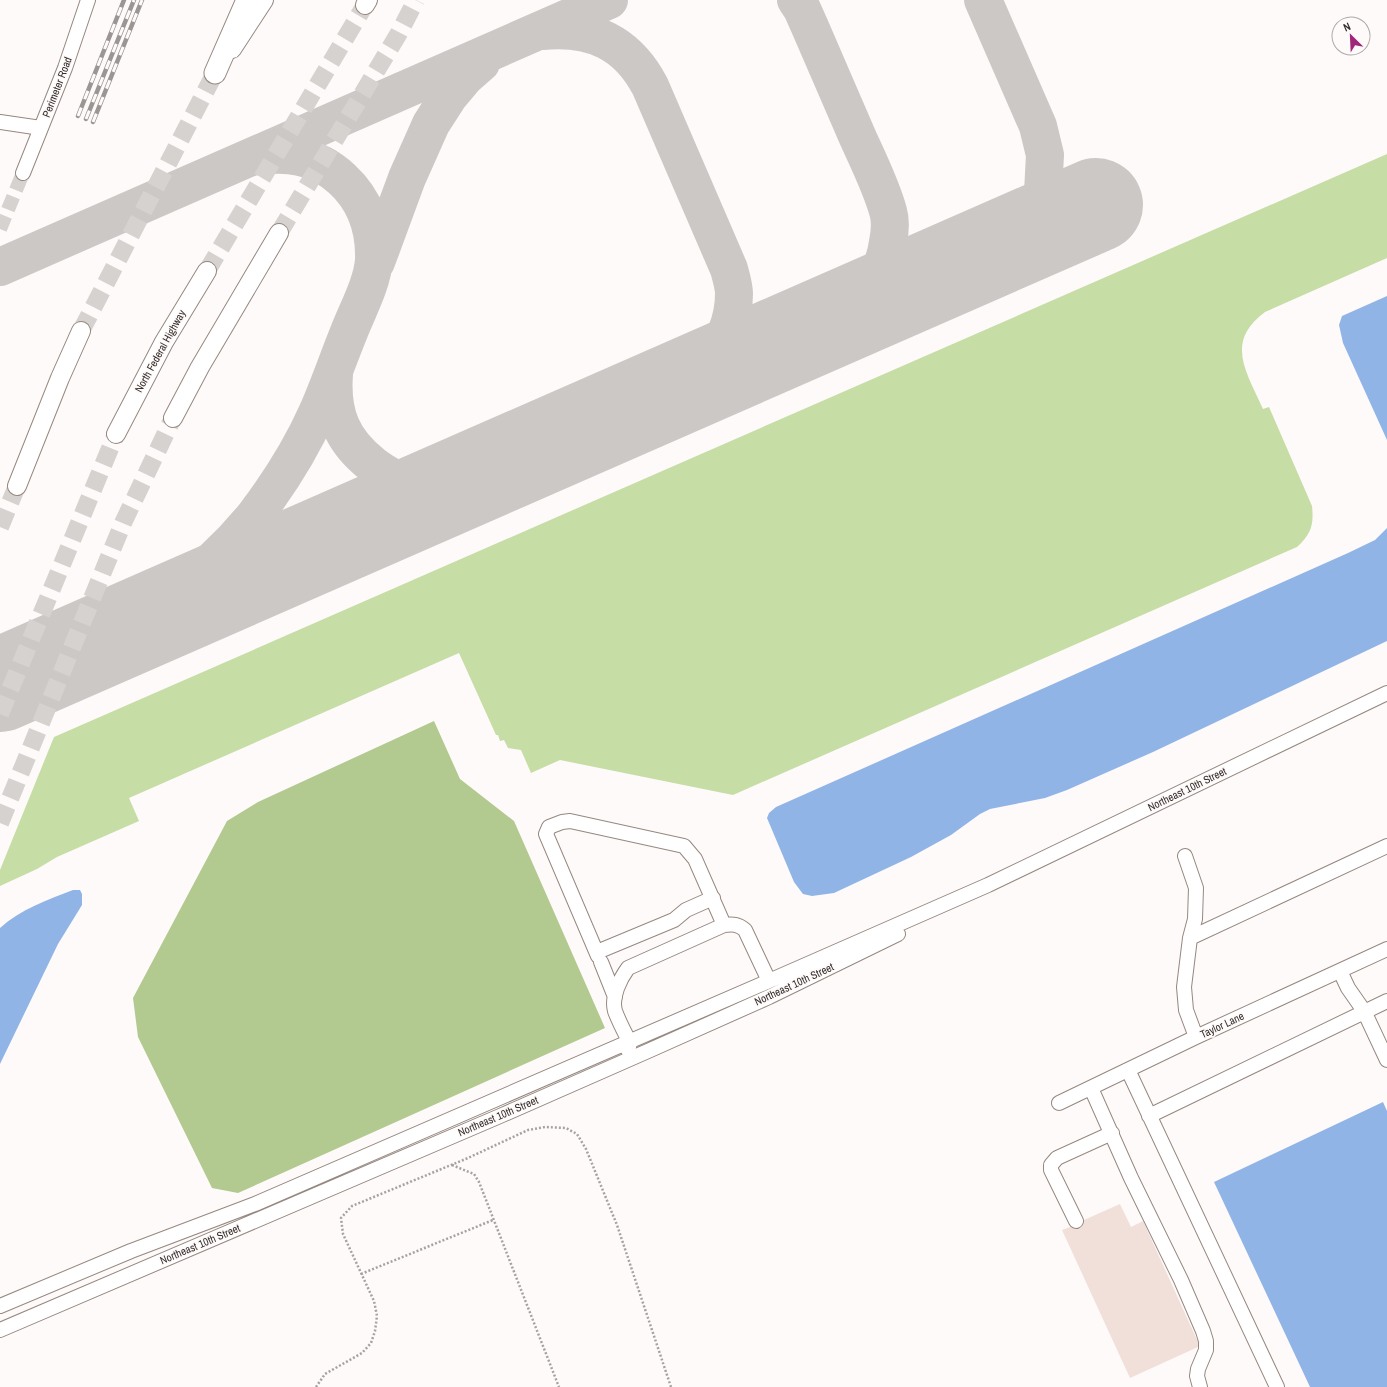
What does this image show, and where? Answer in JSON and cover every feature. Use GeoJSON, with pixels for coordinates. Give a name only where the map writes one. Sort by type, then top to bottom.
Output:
{"type":"FeatureCollection","features":[{"type":"Feature","properties":{"kind":"highway"},"geometry":{"type":"LineString","coordinates":[[215,73],[247,0]]}},
{"type":"Feature","properties":{"kind":"main road"},"geometry":{"type":"LineString","coordinates":[[215,73],[264,0]]}},
{"type":"Feature","properties":{"kind":"main road"},"geometry":{"type":"LineString","coordinates":[[173,418],[200,367],[279,233]]}},
{"type":"Feature","properties":{"kind":"main road","name":"North Federal Highway"},"geometry":{"type":"LineString","coordinates":[[116,434],[164,342],[207,271]]}},
{"type":"Feature","properties":{"kind":"main road"},"geometry":{"type":"LineString","coordinates":[[17,486],[60,378],[81,331]]}},
{"type":"Feature","properties":{"kind":"street","name":"Perimeter Road"},"geometry":{"type":"LineString","coordinates":[[23,173],[65,68],[88,0]]}},
{"type":"Feature","properties":{"kind":"street"},"geometry":{"type":"LineString","coordinates":[[0,122],[41,128]]}},
{"type":"Feature","properties":{"kind":"street","name":"Northeast 10th Street"},"geometry":{"type":"LineString","coordinates":[[0,1306],[131,1251],[255,1204],[630,1043],[988,885],[1387,693]]}},
{"type":"Feature","properties":{"kind":"street"},"geometry":{"type":"LineString","coordinates":[[616,997],[546,834],[548,827],[562,822],[570,822],[684,846],[695,859],[724,925]]}},
{"type":"Feature","properties":{"kind":"street"},"geometry":{"type":"LineString","coordinates":[[1190,938],[1387,846]]}},
{"type":"Feature","properties":{"kind":"street"},"geometry":{"type":"LineString","coordinates":[[1185,856],[1196,888],[1195,919],[1190,938],[1184,987],[1186,1010],[1196,1037]]}},
{"type":"Feature","properties":{"kind":"street","name":"Northeast 10th Street"},"geometry":{"type":"LineString","coordinates":[[0,1330],[328,1190],[769,997],[873,946],[988,885]]}},
{"type":"Feature","properties":{"kind":"street"},"geometry":{"type":"LineString","coordinates":[[598,957],[674,920],[686,910],[713,898]]}},
{"type":"Feature","properties":{"kind":"street"},"geometry":{"type":"LineString","coordinates":[[607,1069],[621,1058],[627,1051],[630,1043],[615,1010],[620,979],[628,968],[724,925],[732,924],[739,925],[746,930],[769,981]]}},
{"type":"Feature","properties":{"kind":"street","name":"Taylor Lane"},"geometry":{"type":"LineString","coordinates":[[1059,1103],[1387,948]]}},
{"type":"Feature","properties":{"kind":"street"},"geometry":{"type":"LineString","coordinates":[[1340,971],[1348,988],[1364,1011],[1387,1060]]}},
{"type":"Feature","properties":{"kind":"street"},"geometry":{"type":"LineString","coordinates":[[1149,1116],[1387,1001]]}},
{"type":"Feature","properties":{"kind":"street"},"geometry":{"type":"LineString","coordinates":[[1128,1070],[1277,1387]]}},
{"type":"Feature","properties":{"kind":"street"},"geometry":{"type":"LineString","coordinates":[[1092,1088],[1131,1178],[1181,1280],[1203,1331],[1206,1341],[1206,1350],[1198,1369],[1197,1376],[1200,1387]]}},
{"type":"Feature","properties":{"kind":"street"},"geometry":{"type":"LineString","coordinates":[[1076,1221],[1051,1170],[1051,1165],[1057,1158],[1112,1133]]}},
{"type":"Feature","properties":{"kind":"street"},"geometry":{"type":"LineString","coordinates":[[322,1175],[328,1190]]}},
{"type":"Feature","properties":{"kind":"path"},"geometry":{"type":"LineString","coordinates":[[316,1387],[326,1374],[362,1353],[372,1343],[375,1331],[376,1316],[374,1301],[342,1234],[341,1218],[352,1206],[528,1130],[545,1127],[566,1128],[577,1134],[586,1149],[617,1225],[671,1387]]}},
{"type":"Feature","properties":{"kind":"path"},"geometry":{"type":"LineString","coordinates":[[451,1164],[474,1174],[559,1387]]}},
{"type":"Feature","properties":{"kind":"path"},"geometry":{"type":"LineString","coordinates":[[361,1274],[493,1220]]}},
{"type":"Feature","properties":{"kind":"green space"},"geometry":{"type":"Polygon","coordinates":[[[1387,154],[1387,258],[1265,312],[1252,323],[1245,335],[1242,346],[1243,358],[1251,383],[1263,409],[1269,407],[1312,506],[1312,524],[1306,538],[1297,547],[733,795],[560,760],[531,773],[521,750],[508,748],[504,740],[500,741],[498,735],[496,735],[459,653],[129,798],[139,821],[57,857],[37,869],[0,886],[0,870],[54,737],[1387,154]]]}},
{"type":"Feature","properties":{"kind":"green space"},"geometry":{"type":"Polygon","coordinates":[[[434,721],[460,779],[514,821],[605,1028],[238,1193],[212,1188],[138,1037],[133,998],[227,821],[258,802],[434,721]]]}},
{"type":"Feature","properties":{"kind":"water"},"geometry":{"type":"Polygon","coordinates":[[[1387,296],[1387,440],[1343,343],[1339,325],[1342,316],[1387,296]]]}},
{"type":"Feature","properties":{"kind":"water"},"geometry":{"type":"Polygon","coordinates":[[[1387,528],[1387,641],[1153,752],[1067,790],[1045,798],[990,809],[980,814],[951,835],[911,857],[834,893],[812,896],[803,894],[794,882],[767,818],[769,813],[776,807],[1348,553],[1375,540],[1387,528]]]}},
{"type":"Feature","properties":{"kind":"water"},"geometry":{"type":"Polygon","coordinates":[[[73,890],[80,890],[82,894],[82,905],[58,944],[0,1064],[0,928],[25,910],[73,890]]]}},
{"type":"Feature","properties":{"kind":"water"},"geometry":{"type":"Polygon","coordinates":[[[1383,1102],[1387,1111],[1387,1387],[1310,1387],[1214,1182],[1383,1102]]]}},
{"type":"Feature","properties":{"kind":"building"},"geometry":{"type":"Polygon","coordinates":[[[1120,1204],[1131,1227],[1143,1221],[1198,1342],[1198,1347],[1130,1378],[1062,1230],[1070,1227],[1079,1229],[1083,1225],[1084,1220],[1120,1204]]]}},
{"type":"Feature","properties":{"kind":"taxiway"},"geometry":{"type":"LineString","coordinates":[[0,267],[609,0]]}},
{"type":"Feature","properties":{"kind":"taxiway"},"geometry":{"type":"LineString","coordinates":[[796,0],[802,9],[882,192],[890,223],[885,258],[873,283],[843,311],[818,327]]}},
{"type":"Feature","properties":{"kind":"taxiway"},"geometry":{"type":"LineString","coordinates":[[983,0],[1038,126],[1045,155],[1041,229]]}},
{"type":"Feature","properties":{"kind":"taxiway"},"geometry":{"type":"LineString","coordinates":[[542,31],[576,31],[606,40],[619,48],[641,71],[650,86],[729,269],[734,294],[730,323],[722,342],[717,351],[704,366],[683,382],[660,396]]}},
{"type":"Feature","properties":{"kind":"taxiway"},"geometry":{"type":"LineString","coordinates":[[376,262],[407,178],[431,124],[449,96],[465,77],[481,63]]}},
{"type":"Feature","properties":{"kind":"taxiway"},"geometry":{"type":"LineString","coordinates":[[81,649],[148,609],[182,586],[227,547],[256,514],[290,465],[311,426],[326,393],[368,287],[374,260],[373,237],[367,216],[357,196],[350,187],[332,171],[311,160],[288,155],[264,155],[251,157]]}},
{"type":"Feature","properties":{"kind":"taxiway"},"geometry":{"type":"LineString","coordinates":[[334,374],[334,402],[341,426],[353,446],[373,465],[398,480],[415,484],[455,481],[479,475]]}},
{"type":"Feature","properties":{"kind":"runway"},"geometry":{"type":"LineString","coordinates":[[0,685],[1096,205]]}},
{"type":"Feature","properties":{"kind":"tunnel"},"geometry":{"type":"LineString","coordinates":[[279,233],[399,33],[416,0]]}},
{"type":"Feature","properties":{"kind":"tunnel"},"geometry":{"type":"LineString","coordinates":[[207,271],[365,5]]}},
{"type":"Feature","properties":{"kind":"tunnel"},"geometry":{"type":"LineString","coordinates":[[81,331],[215,73]]}},
{"type":"Feature","properties":{"kind":"tunnel"},"geometry":{"type":"LineString","coordinates":[[0,229],[23,173]]}},
{"type":"Feature","properties":{"kind":"tunnel"},"geometry":{"type":"LineString","coordinates":[[0,823],[123,523],[173,418]]}},
{"type":"Feature","properties":{"kind":"tunnel"},"geometry":{"type":"LineString","coordinates":[[0,714],[116,434]]}},
{"type":"Feature","properties":{"kind":"tunnel"},"geometry":{"type":"LineString","coordinates":[[0,527],[17,486]]}},
{"type":"Feature","properties":{"kind":"railway"},"geometry":{"type":"LineString","coordinates":[[78,116],[124,0]]}},
{"type":"Feature","properties":{"kind":"railway"},"geometry":{"type":"LineString","coordinates":[[86,119],[134,0]]}},
{"type":"Feature","properties":{"kind":"railway"},"geometry":{"type":"LineString","coordinates":[[93,122],[142,0]]}}]}
